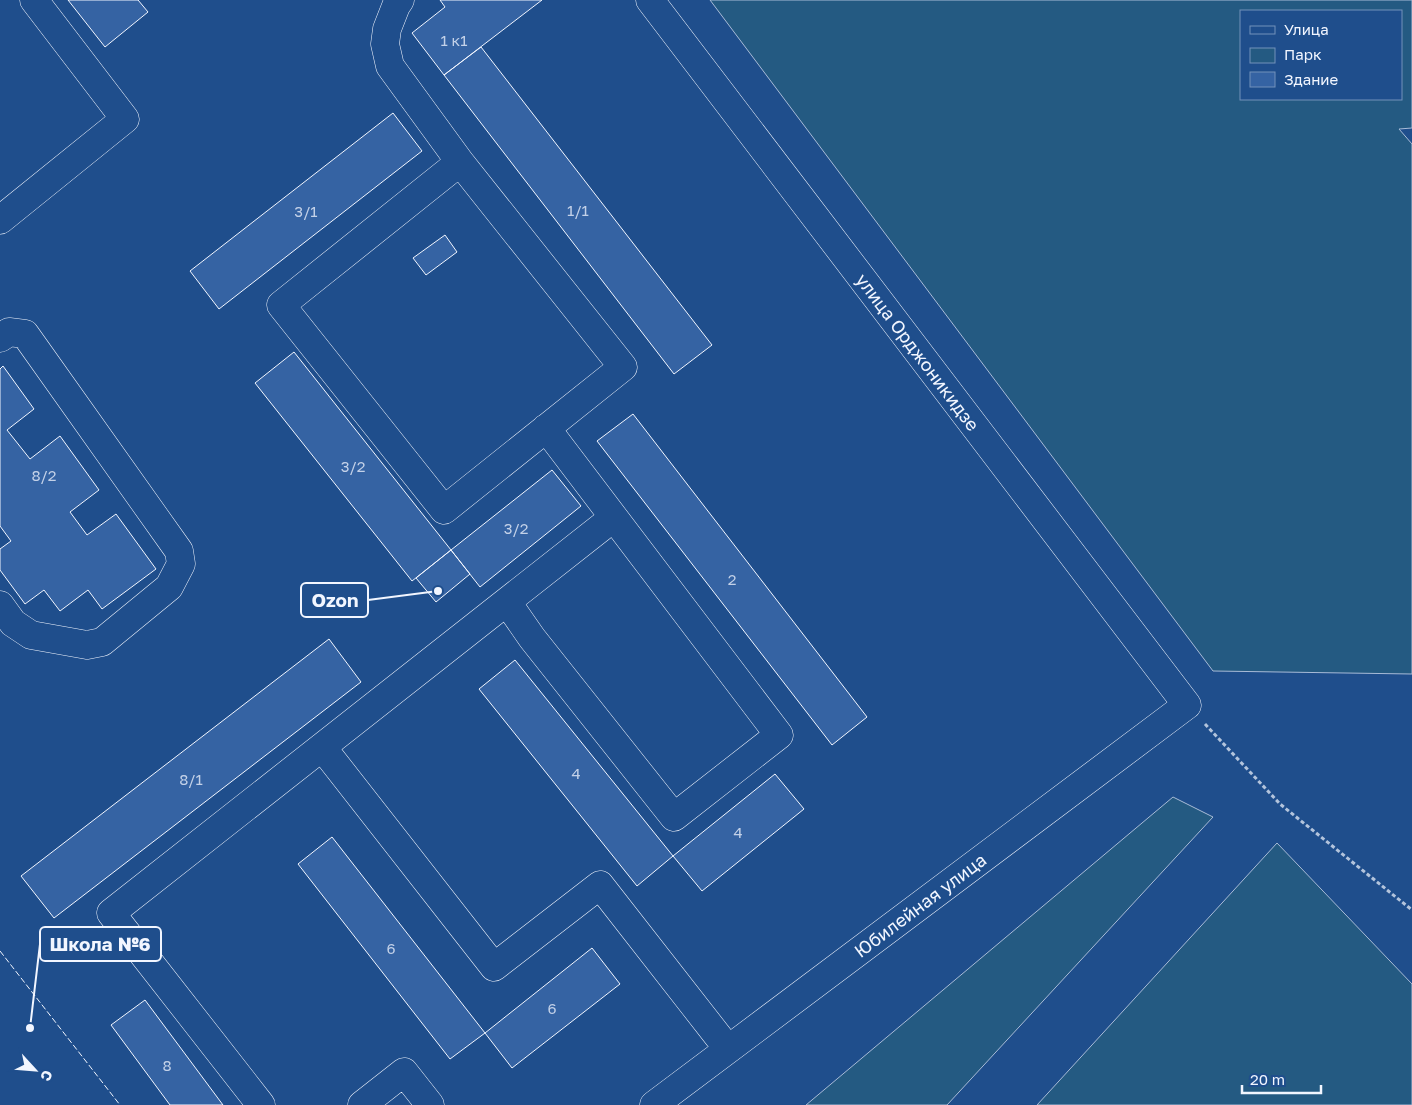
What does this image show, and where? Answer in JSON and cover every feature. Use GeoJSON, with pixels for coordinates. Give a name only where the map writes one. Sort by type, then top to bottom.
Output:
{"type":"FeatureCollection","features":[{"type":"Feature","properties":{"kind":"street"},"geometry":{"type":"LineString","coordinates":[[0,220],[125,119],[34,0]]}},
{"type":"Feature","properties":{"kind":"street"},"geometry":{"type":"LineString","coordinates":[[400,0],[387,29],[385,44],[390,66],[460,162],[623,367],[444,510],[281,305],[460,162]]}},
{"type":"Feature","properties":{"kind":"street","name":"улица Орджоникидзе"},"geometry":{"type":"LineString","coordinates":[[650,0],[1187,705]]}},
{"type":"Feature","properties":{"kind":"street"},"geometry":{"type":"LineString","coordinates":[[0,338],[9,332],[25,334],[179,551],[181,564],[169,587],[102,642],[88,645],[31,635],[13,623],[0,605]]}},
{"type":"Feature","properties":{"kind":"street"},"geometry":{"type":"LineString","coordinates":[[507,602],[532,638],[674,817],[779,735],[546,428]]}},
{"type":"Feature","properties":{"kind":"street"},"geometry":{"type":"LineString","coordinates":[[261,1105],[111,913],[613,518]]}},
{"type":"Feature","properties":{"kind":"street","name":"Юбилейная улица"},"geometry":{"type":"LineString","coordinates":[[654,1105],[1187,705]]}},
{"type":"Feature","properties":{"kind":"street"},"geometry":{"type":"LineString","coordinates":[[322,747],[494,967],[600,885],[728,1049]]}},
{"type":"Feature","properties":{"kind":"street"},"geometry":{"type":"LineString","coordinates":[[362,1105],[404,1072],[430,1105]]}},
{"type":"Feature","properties":{"kind":"path"},"geometry":{"type":"LineString","coordinates":[[1187,705],[1280,804],[1412,910]]}},
{"type":"Feature","properties":{"kind":"green space"},"geometry":{"type":"Polygon","coordinates":[[[710,0],[1412,0],[1412,128],[1399,129],[1412,144],[1412,674],[1213,671],[710,0]]]}},
{"type":"Feature","properties":{"kind":"green space"},"geometry":{"type":"Polygon","coordinates":[[[1173,797],[1213,817],[947,1105],[806,1105],[1173,797]]]}},
{"type":"Feature","properties":{"kind":"green space"},"geometry":{"type":"Polygon","coordinates":[[[1277,843],[1412,984],[1412,1105],[1037,1105],[1277,843]]]}},
{"type":"Feature","properties":{"kind":"building"},"geometry":{"type":"Polygon","coordinates":[[[68,0],[138,0],[148,12],[105,47],[68,0]]]}},
{"type":"Feature","properties":{"kind":"building"},"geometry":{"type":"Polygon","coordinates":[[[440,0],[542,0],[444,75],[412,33],[445,7],[440,0]]]}},
{"type":"Feature","properties":{"kind":"building"},"geometry":{"type":"Polygon","coordinates":[[[481,47],[712,345],[674,374],[444,75],[481,47]]]}},
{"type":"Feature","properties":{"kind":"building"},"geometry":{"type":"Polygon","coordinates":[[[393,113],[422,151],[219,309],[190,271],[393,113]]]}},
{"type":"Feature","properties":{"kind":"building"},"geometry":{"type":"Polygon","coordinates":[[[445,235],[457,252],[426,275],[413,258],[445,235]]]}},
{"type":"Feature","properties":{"kind":"building"},"geometry":{"type":"Polygon","coordinates":[[[294,352],[451,550],[412,581],[255,383],[294,352]]]}},
{"type":"Feature","properties":{"kind":"building"},"geometry":{"type":"Polygon","coordinates":[[[3,366],[34,409],[7,430],[30,459],[60,436],[99,490],[70,512],[87,535],[116,514],[156,569],[102,609],[88,590],[60,611],[44,590],[25,604],[0,570],[0,549],[11,541],[0,526],[0,369],[3,366]]]}},
{"type":"Feature","properties":{"kind":"building"},"geometry":{"type":"Polygon","coordinates":[[[633,414],[867,717],[832,745],[597,441],[633,414]]]}},
{"type":"Feature","properties":{"kind":"building"},"geometry":{"type":"Polygon","coordinates":[[[552,470],[581,506],[480,587],[451,550],[552,470]]]}},
{"type":"Feature","properties":{"kind":"building"},"geometry":{"type":"Polygon","coordinates":[[[451,550],[470,574],[436,602],[416,578],[451,550]]]}},
{"type":"Feature","properties":{"kind":"building"},"geometry":{"type":"Polygon","coordinates":[[[329,639],[361,682],[54,918],[21,876],[329,639]]]}},
{"type":"Feature","properties":{"kind":"building"},"geometry":{"type":"Polygon","coordinates":[[[515,660],[673,856],[637,886],[479,689],[515,660]]]}},
{"type":"Feature","properties":{"kind":"building"},"geometry":{"type":"Polygon","coordinates":[[[775,774],[804,809],[702,891],[673,856],[775,774]]]}},
{"type":"Feature","properties":{"kind":"building"},"geometry":{"type":"Polygon","coordinates":[[[332,837],[485,1033],[450,1059],[298,864],[332,837]]]}},
{"type":"Feature","properties":{"kind":"building"},"geometry":{"type":"Polygon","coordinates":[[[592,948],[620,984],[512,1068],[485,1033],[592,948]]]}},
{"type":"Feature","properties":{"kind":"building"},"geometry":{"type":"Polygon","coordinates":[[[145,1000],[223,1105],[170,1105],[111,1025],[145,1000]]]}},
{"type":"Feature","properties":{"kind":"fence"},"geometry":{"type":"LineString","coordinates":[[0,951],[120,1105]]}},
{"type":"Feature","properties":{"kind":"place","name":"Ozon"},"geometry":{"type":"Point","coordinates":[438,591]}},
{"type":"Feature","properties":{"kind":"place","name":"Школа №6"},"geometry":{"type":"Point","coordinates":[30,1028]}}]}
